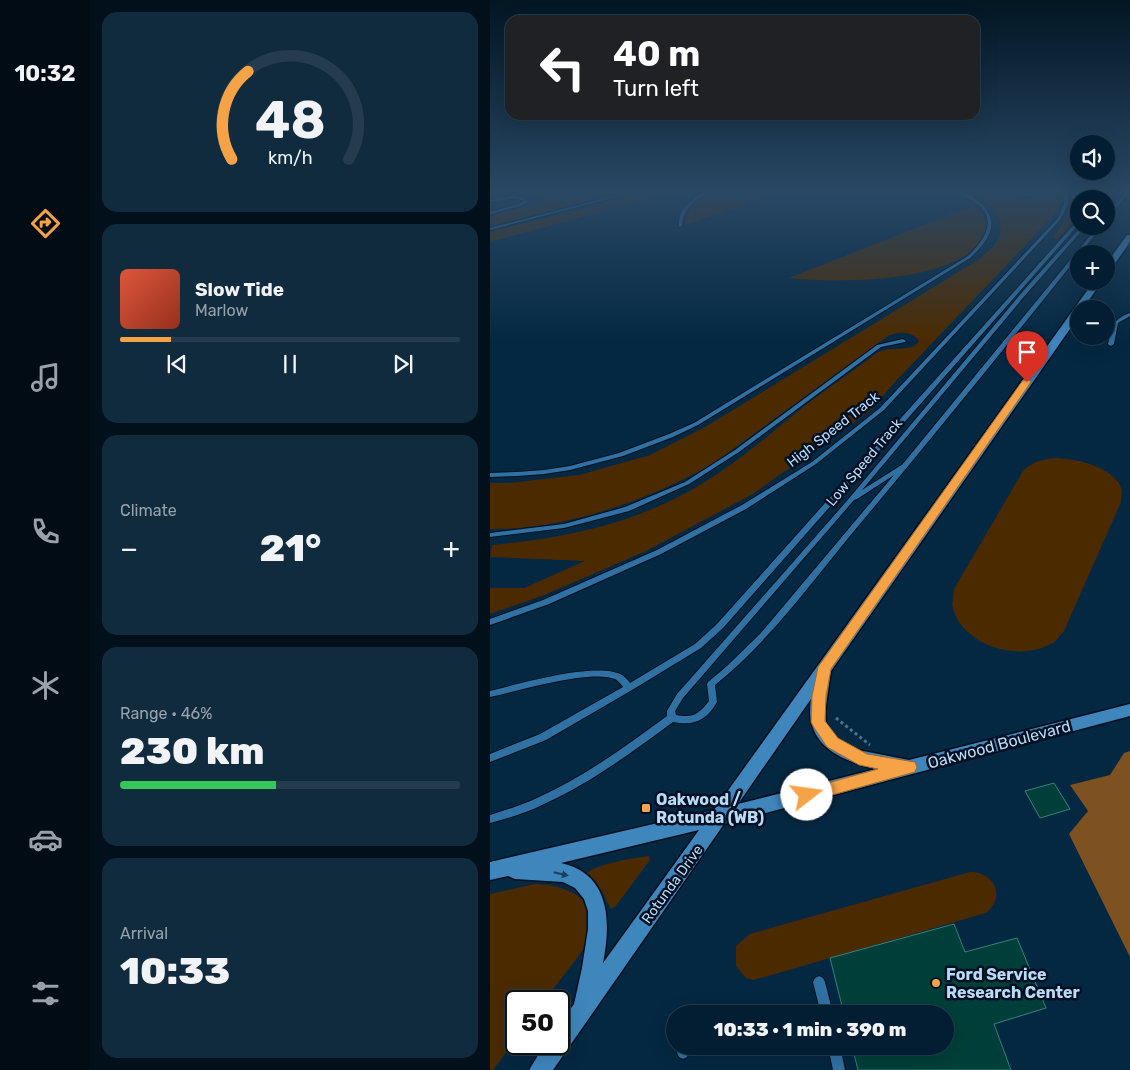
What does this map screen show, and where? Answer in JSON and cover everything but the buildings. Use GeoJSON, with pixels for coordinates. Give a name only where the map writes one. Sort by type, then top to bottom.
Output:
{"type":"FeatureCollection","features":[{"type":"Feature","properties":{"kind":"main road"},"geometry":{"type":"LineString","coordinates":[[1115,257],[1125,243]]}},
{"type":"Feature","properties":{"kind":"main road","name":"Rotunda Drive"},"geometry":{"type":"LineString","coordinates":[[570,1027],[1070,324]]}},
{"type":"Feature","properties":{"kind":"main road"},"geometry":{"type":"LineString","coordinates":[[825,667],[819,696],[818,722],[832,743],[864,760],[909,767]]}},
{"type":"Feature","properties":{"kind":"main road","name":"Oakwood Boulevard"},"geometry":{"type":"LineString","coordinates":[[492,870],[720,817],[1130,710]]}},
{"type":"Feature","properties":{"kind":"main road"},"geometry":{"type":"LineString","coordinates":[[492,870],[547,871],[565,874],[578,880],[587,888],[599,914],[599,936],[583,1009]]}},
{"type":"Feature","properties":{"kind":"main road","name":"Rotunda Drive"},"geometry":{"type":"LineString","coordinates":[[540,1070],[550,1055]]}},
{"type":"Feature","properties":{"kind":"lane"},"geometry":{"type":"LineString","coordinates":[[490,475],[510,476],[561,470],[614,458],[658,442],[696,424],[969,257],[984,243]]}},
{"type":"Feature","properties":{"kind":"lane","name":"High Speed Track"},"geometry":{"type":"LineString","coordinates":[[490,622],[546,602],[659,552],[744,507],[814,463],[882,409],[1037,243]]}},
{"type":"Feature","properties":{"kind":"lane"},"geometry":{"type":"LineString","coordinates":[[490,758],[543,737],[630,688],[698,646],[720,626],[1060,243]]}},
{"type":"Feature","properties":{"kind":"lane","name":"Low Speed Track"},"geometry":{"type":"LineString","coordinates":[[672,718],[671,711],[680,696],[848,503],[1026,291],[1069,243]]}},
{"type":"Feature","properties":{"kind":"lane"},"geometry":{"type":"LineString","coordinates":[[490,819],[545,800],[587,778],[672,718],[685,721],[695,720],[705,712],[713,702],[711,684],[730,670],[772,624],[909,463],[1086,243]]}},
{"type":"Feature","properties":{"kind":"lane"},"geometry":{"type":"LineString","coordinates":[[1116,322],[1130,314]]}},
{"type":"Feature","properties":{"kind":"lane"},"geometry":{"type":"LineString","coordinates":[[490,535],[564,526],[627,509],[688,483],[737,451],[879,346],[903,341]]}},
{"type":"Feature","properties":{"kind":"lane"},"geometry":{"type":"LineString","coordinates":[[848,503],[909,463]]}},
{"type":"Feature","properties":{"kind":"lane"},"geometry":{"type":"LineString","coordinates":[[490,694],[582,674],[601,673],[620,678],[630,688]]}},
{"type":"Feature","properties":{"kind":"lane"},"geometry":{"type":"LineString","coordinates":[[819,982],[824,1005]]}},
{"type":"Feature","properties":{"kind":"lane"},"geometry":{"type":"LineString","coordinates":[[836,1055],[839,1070]]}},
{"type":"Feature","properties":{"kind":"path"},"geometry":{"type":"LineString","coordinates":[[836,718],[870,745]]}},
{"type":"Feature","properties":{"kind":"shaded area"},"geometry":{"type":"Polygon","coordinates":[[[878,243],[978,243],[967,254],[946,265],[921,272],[863,280],[789,278],[878,243]]]}},
{"type":"Feature","properties":{"kind":"shaded area"},"geometry":{"type":"Polygon","coordinates":[[[996,243],[1028,243],[896,381],[870,411],[753,494],[646,551],[542,596],[490,614],[490,588],[524,588],[585,561],[490,557],[492,545],[564,535],[611,524],[678,497],[729,466],[807,404],[874,355],[886,350],[911,347],[919,341],[913,335],[905,333],[896,333],[888,336],[714,463],[662,489],[606,510],[548,524],[490,529],[490,483],[509,483],[579,475],[650,455],[705,427],[978,260],[996,243]]]}},
{"type":"Feature","properties":{"kind":"shaded area"},"geometry":{"type":"Polygon","coordinates":[[[1057,458],[1085,462],[1112,475],[1122,490],[1121,502],[1064,631],[1058,638],[1053,643],[1038,649],[1008,651],[993,647],[980,641],[968,632],[959,621],[952,606],[954,589],[1023,471],[1038,461],[1057,458]]]}},
{"type":"Feature","properties":{"kind":"shaded area"},"geometry":{"type":"Polygon","coordinates":[[[1130,751],[1130,957],[1069,834],[1088,811],[1070,785],[1110,775],[1124,753],[1130,751]]]}},
{"type":"Feature","properties":{"kind":"shaded area"},"geometry":{"type":"Polygon","coordinates":[[[649,856],[650,860],[615,907],[611,909],[600,888],[586,874],[606,865],[649,856]]]}},
{"type":"Feature","properties":{"kind":"shaded area"},"geometry":{"type":"Polygon","coordinates":[[[970,872],[986,876],[995,886],[995,900],[992,907],[986,913],[754,980],[746,978],[736,966],[736,946],[750,934],[970,872]]]}},
{"type":"Feature","properties":{"kind":"shaded area"},"geometry":{"type":"Polygon","coordinates":[[[535,884],[548,885],[571,892],[581,898],[588,906],[592,916],[592,928],[586,946],[552,990],[505,990],[505,1054],[493,1070],[490,1070],[490,894],[535,884]]]}},
{"type":"Feature","properties":{"kind":"place","name":"Oakwood / Rotunda (WB)"},"geometry":{"type":"Point","coordinates":[646,808]}},
{"type":"Feature","properties":{"kind":"place","name":"Ford Service Research Center"},"geometry":{"type":"Point","coordinates":[936,983]}},
{"type":"Feature","properties":{"kind":"route"},"geometry":{"type":"LineString","coordinates":[[807,795],[909,767],[864,760],[832,743],[818,722],[819,696],[825,667],[1027,382]]}}]}
